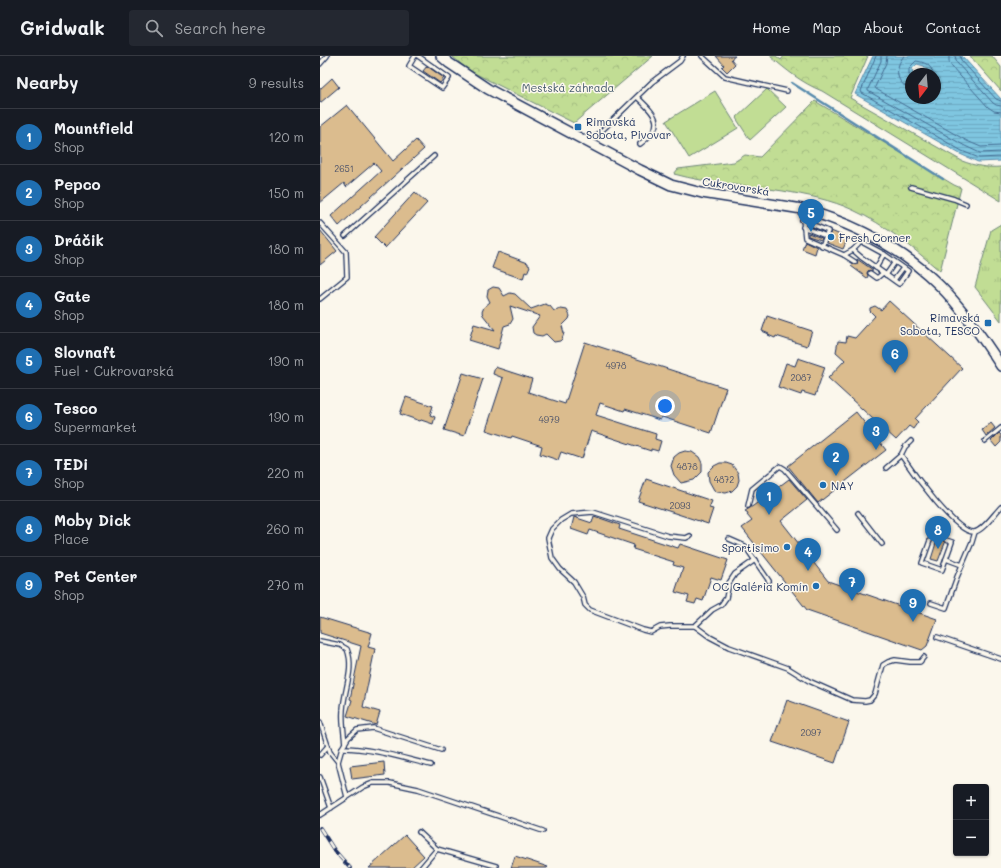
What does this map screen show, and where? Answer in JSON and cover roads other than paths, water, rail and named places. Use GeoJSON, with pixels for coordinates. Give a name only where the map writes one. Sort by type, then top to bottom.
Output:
{"type":"FeatureCollection","features":[{"type":"Feature","properties":{"kind":"main road","name":"Cukrovarská"},"geometry":{"type":"LineString","coordinates":[[441,56],[488,89],[671,185],[702,193],[802,209],[817,213],[868,234],[896,251],[939,285],[979,332],[1001,366]]}},
{"type":"Feature","properties":{"kind":"lane"},"geometry":{"type":"LineString","coordinates":[[320,64],[326,56]]}},
{"type":"Feature","properties":{"kind":"lane"},"geometry":{"type":"LineString","coordinates":[[417,56],[449,78],[442,88],[409,66],[417,56]]}},
{"type":"Feature","properties":{"kind":"lane"},"geometry":{"type":"LineString","coordinates":[[589,143],[652,82],[680,61],[683,56]]}},
{"type":"Feature","properties":{"kind":"lane"},"geometry":{"type":"LineString","coordinates":[[702,56],[725,76],[787,91]]}},
{"type":"Feature","properties":{"kind":"lane"},"geometry":{"type":"LineString","coordinates":[[637,97],[651,110],[656,120],[656,129],[640,144]]}},
{"type":"Feature","properties":{"kind":"lane"},"geometry":{"type":"LineString","coordinates":[[344,236],[434,156]]}},
{"type":"Feature","properties":{"kind":"lane"},"geometry":{"type":"LineString","coordinates":[[910,186],[966,204]]}},
{"type":"Feature","properties":{"kind":"lane"},"geometry":{"type":"LineString","coordinates":[[802,209],[805,238],[844,254],[855,262]]}},
{"type":"Feature","properties":{"kind":"lane"},"geometry":{"type":"LineString","coordinates":[[802,220],[828,231],[822,246]]}},
{"type":"Feature","properties":{"kind":"lane"},"geometry":{"type":"LineString","coordinates":[[320,223],[346,252],[347,277],[320,299]]}},
{"type":"Feature","properties":{"kind":"lane"},"geometry":{"type":"LineString","coordinates":[[803,227],[826,236]]}},
{"type":"Feature","properties":{"kind":"lane"},"geometry":{"type":"LineString","coordinates":[[844,254],[853,250],[868,234]]}},
{"type":"Feature","properties":{"kind":"lane"},"geometry":{"type":"LineString","coordinates":[[853,250],[899,284],[908,271],[884,254],[862,242]]}},
{"type":"Feature","properties":{"kind":"lane"},"geometry":{"type":"LineString","coordinates":[[876,268],[884,254]]}},
{"type":"Feature","properties":{"kind":"lane"},"geometry":{"type":"LineString","coordinates":[[870,273],[877,278],[884,274],[895,262]]}},
{"type":"Feature","properties":{"kind":"lane"},"geometry":{"type":"LineString","coordinates":[[894,280],[903,268]]}},
{"type":"Feature","properties":{"kind":"lane"},"geometry":{"type":"LineString","coordinates":[[985,441],[1001,428]]}},
{"type":"Feature","properties":{"kind":"lane"},"geometry":{"type":"LineString","coordinates":[[886,468],[901,455],[905,447],[911,441]]}},
{"type":"Feature","properties":{"kind":"lane"},"geometry":{"type":"LineString","coordinates":[[901,455],[946,514],[967,532],[975,532],[981,529],[1001,507]]}},
{"type":"Feature","properties":{"kind":"lane"},"geometry":{"type":"LineString","coordinates":[[748,506],[752,489],[780,466],[785,469],[837,530]]}},
{"type":"Feature","properties":{"kind":"lane"},"geometry":{"type":"LineString","coordinates":[[690,536],[686,538],[668,536],[593,512],[571,514],[561,520],[552,529],[548,538],[552,558],[560,569],[574,582],[583,597],[585,605],[590,610],[651,632],[660,627],[695,626],[710,637],[729,647],[788,668],[810,681],[852,700],[870,700],[875,694],[883,665],[888,662],[895,660],[920,662],[924,657]]}},
{"type":"Feature","properties":{"kind":"lane"},"geometry":{"type":"LineString","coordinates":[[858,513],[882,544]]}},
{"type":"Feature","properties":{"kind":"lane"},"geometry":{"type":"LineString","coordinates":[[931,603],[946,608],[975,532]]}},
{"type":"Feature","properties":{"kind":"lane"},"geometry":{"type":"LineString","coordinates":[[938,537],[932,535],[922,563],[942,570],[952,542],[946,540]]}},
{"type":"Feature","properties":{"kind":"lane"},"geometry":{"type":"LineString","coordinates":[[729,539],[744,546],[769,581]]}},
{"type":"Feature","properties":{"kind":"lane"},"geometry":{"type":"LineString","coordinates":[[946,559],[962,565]]}},
{"type":"Feature","properties":{"kind":"lane"},"geometry":{"type":"LineString","coordinates":[[695,626],[726,598],[729,583],[735,574],[755,560]]}},
{"type":"Feature","properties":{"kind":"lane"},"geometry":{"type":"LineString","coordinates":[[937,637],[1001,659]]}},
{"type":"Feature","properties":{"kind":"lane"},"geometry":{"type":"LineString","coordinates":[[320,641],[347,649],[350,657],[350,670],[343,710],[345,744]]}},
{"type":"Feature","properties":{"kind":"lane"},"geometry":{"type":"LineString","coordinates":[[320,722],[330,752],[338,762],[347,797]]}},
{"type":"Feature","properties":{"kind":"lane"},"geometry":{"type":"LineString","coordinates":[[338,762],[342,748],[358,730],[373,728],[441,750]]}},
{"type":"Feature","properties":{"kind":"lane"},"geometry":{"type":"LineString","coordinates":[[320,755],[328,746]]}},
{"type":"Feature","properties":{"kind":"lane"},"geometry":{"type":"LineString","coordinates":[[342,748],[370,750],[431,765]]}},
{"type":"Feature","properties":{"kind":"lane"},"geometry":{"type":"LineString","coordinates":[[320,777],[331,808]]}},
{"type":"Feature","properties":{"kind":"lane"},"geometry":{"type":"LineString","coordinates":[[320,816],[363,787],[373,783],[390,783],[418,789],[543,831]]}},
{"type":"Feature","properties":{"kind":"lane"},"geometry":{"type":"LineString","coordinates":[[419,832],[437,849],[496,866]]}},
{"type":"Feature","properties":{"kind":"lane"},"geometry":{"type":"LineString","coordinates":[[421,868],[437,849]]}},
{"type":"Feature","properties":{"kind":"water"},"geometry":{"type":"Polygon","coordinates":[[[873,56],[962,56],[1001,99],[1001,161],[978,162],[960,154],[855,94],[873,56]]]}},
{"type":"Feature","properties":{"kind":"waterway"},"geometry":{"type":"LineString","coordinates":[[792,83],[943,179]]}},
{"type":"Feature","properties":{"kind":"railway"},"geometry":{"type":"LineString","coordinates":[[320,828],[334,850],[350,868]]}},
{"type":"Feature","properties":{"kind":"place","name":"Rimavská Sobota, Pivovar"},"geometry":{"type":"Point","coordinates":[578,127]}},
{"type":"Feature","properties":{"kind":"place","name":"Slovnaft"},"geometry":{"type":"Point","coordinates":[811,232]}},
{"type":"Feature","properties":{"kind":"place","name":"Fresh Corner"},"geometry":{"type":"Point","coordinates":[831,237]}},
{"type":"Feature","properties":{"kind":"place","name":"Rimavská Sobota, TESCO"},"geometry":{"type":"Point","coordinates":[988,323]}},
{"type":"Feature","properties":{"kind":"place","name":"Tesco"},"geometry":{"type":"Point","coordinates":[895,373]}},
{"type":"Feature","properties":{"kind":"place","name":"Dráčik"},"geometry":{"type":"Point","coordinates":[876,450]}},
{"type":"Feature","properties":{"kind":"place","name":"Pepco"},"geometry":{"type":"Point","coordinates":[836,476]}},
{"type":"Feature","properties":{"kind":"place","name":"NAY"},"geometry":{"type":"Point","coordinates":[823,485]}},
{"type":"Feature","properties":{"kind":"place","name":"Mountfield"},"geometry":{"type":"Point","coordinates":[769,515]}},
{"type":"Feature","properties":{"kind":"place","name":"Sportisimo"},"geometry":{"type":"Point","coordinates":[787,547]}},
{"type":"Feature","properties":{"kind":"place","name":"Moby Dick"},"geometry":{"type":"Point","coordinates":[938,549]}},
{"type":"Feature","properties":{"kind":"place","name":"Gate"},"geometry":{"type":"Point","coordinates":[808,571]}},
{"type":"Feature","properties":{"kind":"place","name":"OC Galéria Komín"},"geometry":{"type":"Point","coordinates":[816,586]}},
{"type":"Feature","properties":{"kind":"place","name":"TEDi"},"geometry":{"type":"Point","coordinates":[852,601]}},
{"type":"Feature","properties":{"kind":"place","name":"Pet Center"},"geometry":{"type":"Point","coordinates":[913,622]}},
{"type":"Feature","properties":{"kind":"park label","name":"Mestská záhrada"},"geometry":{"type":"Point","coordinates":[568,87]}}]}
